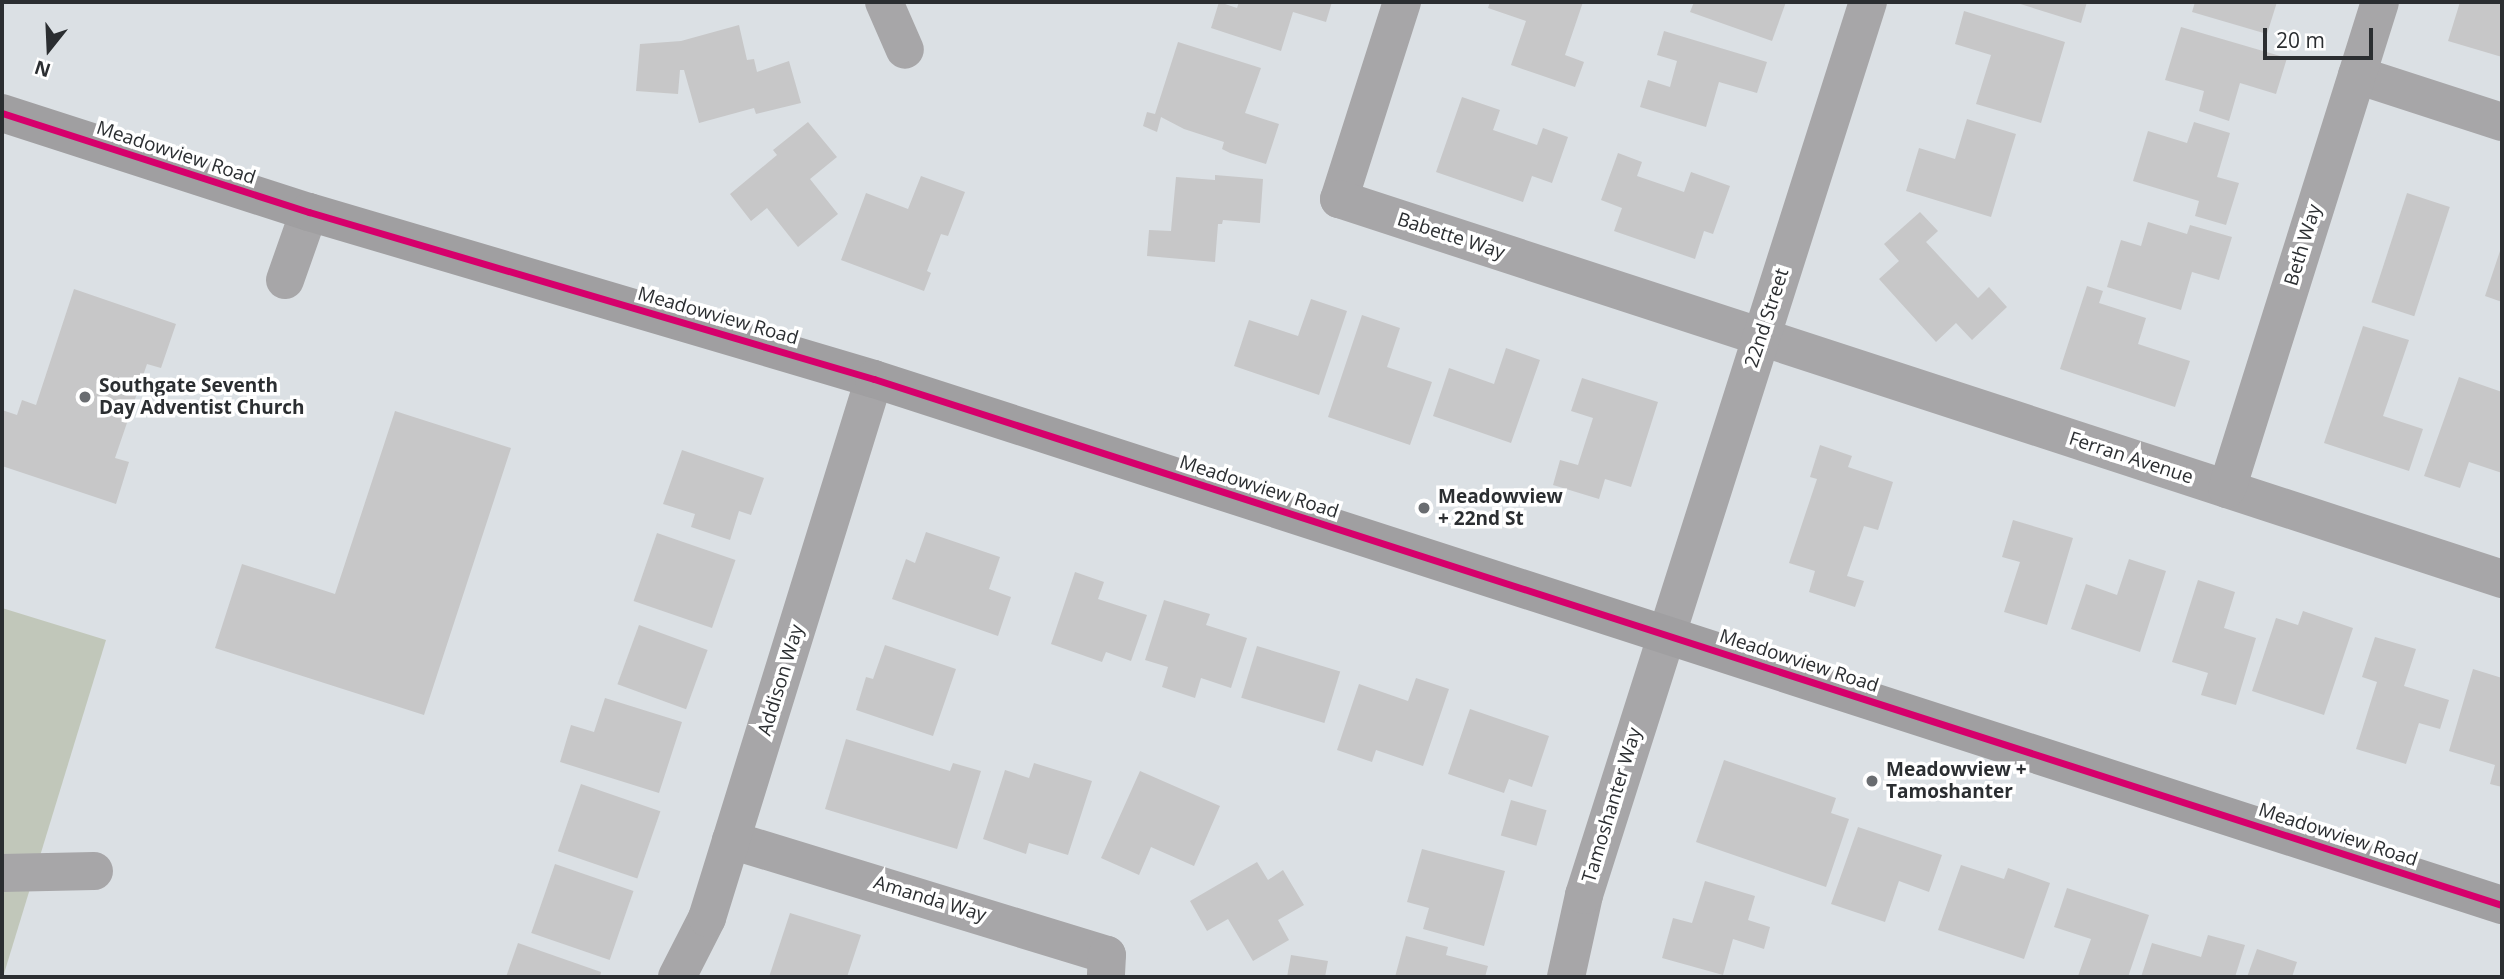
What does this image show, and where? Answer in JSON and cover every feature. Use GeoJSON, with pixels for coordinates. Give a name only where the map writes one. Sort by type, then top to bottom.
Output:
{"type":"FeatureCollection","features":[{"type":"Feature","properties":{"kind":"main road","name":"Meadowview Road"},"geometry":{"type":"LineString","coordinates":[[2,113],[309,212],[874,379],[2502,905]]}},
{"type":"Feature","properties":{"kind":"street"},"geometry":{"type":"LineString","coordinates":[[884,2],[905,50]]}},
{"type":"Feature","properties":{"kind":"street","name":"Babette Way"},"geometry":{"type":"LineString","coordinates":[[1402,2],[1339,200],[1761,337]]}},
{"type":"Feature","properties":{"kind":"street","name":"22nd Street"},"geometry":{"type":"LineString","coordinates":[[1665,635],[1868,2]]}},
{"type":"Feature","properties":{"kind":"street","name":"Beth Way"},"geometry":{"type":"LineString","coordinates":[[2227,489],[2380,2]]}},
{"type":"Feature","properties":{"kind":"street"},"geometry":{"type":"LineString","coordinates":[[2357,75],[2502,122]]}},
{"type":"Feature","properties":{"kind":"street"},"geometry":{"type":"LineString","coordinates":[[285,280],[309,212]]}},
{"type":"Feature","properties":{"kind":"street","name":"Ferran Avenue"},"geometry":{"type":"LineString","coordinates":[[1761,337],[2502,579]]}},
{"type":"Feature","properties":{"kind":"street","name":"Addison Way"},"geometry":{"type":"LineString","coordinates":[[677,977],[706,918],[874,379]]}},
{"type":"Feature","properties":{"kind":"street","name":"Tamoshanter Way"},"geometry":{"type":"LineString","coordinates":[[1566,977],[1584,895],[1665,635]]}},
{"type":"Feature","properties":{"kind":"street","name":"Amanda Way"},"geometry":{"type":"LineString","coordinates":[[731,840],[1107,955],[1106,977]]}},
{"type":"Feature","properties":{"kind":"street"},"geometry":{"type":"LineString","coordinates":[[2,873],[94,871]]}},
{"type":"Feature","properties":{"kind":"shaded area"},"geometry":{"type":"Polygon","coordinates":[[[2,608],[106,640],[3,977],[2,977],[2,608]]]}},
{"type":"Feature","properties":{"kind":"building"},"geometry":{"type":"Polygon","coordinates":[[[1219,2],[1237,8],[1239,2],[1332,2],[1326,22],[1293,12],[1281,51],[1211,28],[1219,2]]]}},
{"type":"Feature","properties":{"kind":"building"},"geometry":{"type":"Polygon","coordinates":[[[1490,2],[1583,2],[1565,55],[1584,62],[1575,87],[1511,65],[1526,21],[1488,8],[1490,2]]]}},
{"type":"Feature","properties":{"kind":"building"},"geometry":{"type":"Polygon","coordinates":[[[1694,2],[1786,2],[1772,41],[1690,12],[1694,2]]]}},
{"type":"Feature","properties":{"kind":"building"},"geometry":{"type":"Polygon","coordinates":[[[2014,2],[2087,2],[2081,23],[2014,2]]]}},
{"type":"Feature","properties":{"kind":"building"},"geometry":{"type":"Polygon","coordinates":[[[2195,2],[2277,2],[2267,34],[2192,12],[2195,2]]]}},
{"type":"Feature","properties":{"kind":"building"},"geometry":{"type":"Polygon","coordinates":[[[2460,2],[2502,2],[2502,57],[2448,41],[2460,2]]]}},
{"type":"Feature","properties":{"kind":"building"},"geometry":{"type":"Polygon","coordinates":[[[1964,11],[2065,42],[2041,123],[1976,104],[1991,55],[1955,44],[1964,11]]]}},
{"type":"Feature","properties":{"kind":"building"},"geometry":{"type":"Polygon","coordinates":[[[739,25],[747,60],[754,59],[757,72],[789,61],[801,103],[756,114],[754,108],[699,123],[684,70],[680,70],[678,94],[636,91],[640,44],[681,41],[739,25]]]}},
{"type":"Feature","properties":{"kind":"building"},"geometry":{"type":"Polygon","coordinates":[[[2181,27],[2287,58],[2276,94],[2240,83],[2229,121],[2199,111],[2204,91],[2165,80],[2181,27]]]}},
{"type":"Feature","properties":{"kind":"building"},"geometry":{"type":"Polygon","coordinates":[[[1664,31],[1767,62],[1757,93],[1719,82],[1706,127],[1640,107],[1648,80],[1670,87],[1677,61],[1657,55],[1664,31]]]}},
{"type":"Feature","properties":{"kind":"building"},"geometry":{"type":"Polygon","coordinates":[[[1178,42],[1261,68],[1245,113],[1279,124],[1266,164],[1230,153],[1222,149],[1224,142],[1184,129],[1161,117],[1157,132],[1143,126],[1147,112],[1155,114],[1178,42]]]}},
{"type":"Feature","properties":{"kind":"building"},"geometry":{"type":"Polygon","coordinates":[[[1462,97],[1500,110],[1493,130],[1537,145],[1543,128],[1568,137],[1552,183],[1532,176],[1523,202],[1436,172],[1462,97]]]}},
{"type":"Feature","properties":{"kind":"building"},"geometry":{"type":"Polygon","coordinates":[[[1967,119],[2016,134],[1991,217],[1906,191],[1919,148],[1955,159],[1967,119]]]}},
{"type":"Feature","properties":{"kind":"building"},"geometry":{"type":"Polygon","coordinates":[[[808,122],[837,157],[810,179],[838,214],[798,247],[767,208],[751,221],[730,194],[777,155],[773,150],[808,122]]]}},
{"type":"Feature","properties":{"kind":"building"},"geometry":{"type":"Polygon","coordinates":[[[2194,122],[2230,133],[2217,177],[2239,183],[2226,225],[2195,216],[2199,201],[2133,181],[2148,131],[2187,143],[2194,122]]]}},
{"type":"Feature","properties":{"kind":"building"},"geometry":{"type":"Polygon","coordinates":[[[1618,153],[1642,162],[1637,176],[1684,192],[1691,172],[1730,186],[1713,234],[1704,231],[1695,259],[1614,231],[1622,208],[1601,200],[1618,153]]]}},
{"type":"Feature","properties":{"kind":"building"},"geometry":{"type":"Polygon","coordinates":[[[1215,175],[1263,179],[1260,223],[1223,220],[1222,224],[1218,224],[1215,262],[1147,256],[1149,230],[1171,231],[1176,177],[1215,180],[1215,175]]]}},
{"type":"Feature","properties":{"kind":"building"},"geometry":{"type":"Polygon","coordinates":[[[921,176],[965,192],[948,236],[941,234],[927,271],[931,273],[924,291],[841,260],[866,193],[908,209],[921,176]]]}},
{"type":"Feature","properties":{"kind":"building"},"geometry":{"type":"Polygon","coordinates":[[[2407,193],[2450,207],[2414,316],[2371,302],[2407,193]]]}},
{"type":"Feature","properties":{"kind":"building"},"geometry":{"type":"Polygon","coordinates":[[[1920,212],[1938,231],[1926,242],[1978,298],[1989,287],[2007,307],[1972,340],[1956,323],[1936,342],[1879,279],[1899,261],[1884,244],[1920,212]]]}},
{"type":"Feature","properties":{"kind":"building"},"geometry":{"type":"Polygon","coordinates":[[[2148,222],[2187,234],[2190,225],[2232,237],[2219,280],[2192,272],[2181,310],[2107,287],[2121,240],[2141,246],[2148,222]]]}},
{"type":"Feature","properties":{"kind":"building"},"geometry":{"type":"Polygon","coordinates":[[[2502,245],[2502,302],[2485,296],[2502,245]]]}},
{"type":"Feature","properties":{"kind":"building"},"geometry":{"type":"Polygon","coordinates":[[[2087,286],[2103,291],[2099,303],[2146,318],[2138,344],[2190,361],[2175,407],[2060,369],[2087,286]]]}},
{"type":"Feature","properties":{"kind":"building"},"geometry":{"type":"Polygon","coordinates":[[[74,289],[176,324],[161,368],[147,364],[115,458],[129,462],[116,504],[2,466],[2,410],[17,415],[22,400],[36,405],[74,289]]]}},
{"type":"Feature","properties":{"kind":"building"},"geometry":{"type":"Polygon","coordinates":[[[1311,299],[1347,311],[1319,395],[1234,366],[1249,320],[1298,336],[1311,299]]]}},
{"type":"Feature","properties":{"kind":"building"},"geometry":{"type":"Polygon","coordinates":[[[1362,315],[1400,328],[1387,367],[1432,382],[1410,445],[1328,417],[1362,315]]]}},
{"type":"Feature","properties":{"kind":"building"},"geometry":{"type":"Polygon","coordinates":[[[2363,326],[2409,340],[2383,416],[2423,429],[2409,471],[2324,443],[2363,326]]]}},
{"type":"Feature","properties":{"kind":"building"},"geometry":{"type":"Polygon","coordinates":[[[1506,348],[1540,360],[1511,443],[1433,416],[1449,368],[1494,384],[1506,348]]]}},
{"type":"Feature","properties":{"kind":"building"},"geometry":{"type":"Polygon","coordinates":[[[2459,377],[2502,392],[2502,473],[2469,462],[2460,488],[2424,476],[2459,377]]]}},
{"type":"Feature","properties":{"kind":"building"},"geometry":{"type":"Polygon","coordinates":[[[1582,378],[1658,402],[1631,487],[1605,479],[1599,499],[1553,485],[1560,460],[1578,465],[1593,418],[1571,411],[1582,378]]]}},
{"type":"Feature","properties":{"kind":"building"},"geometry":{"type":"Polygon","coordinates":[[[395,411],[511,448],[424,715],[215,648],[242,564],[335,594],[395,411]]]}},
{"type":"Feature","properties":{"kind":"building"},"geometry":{"type":"Polygon","coordinates":[[[1820,445],[1852,456],[1848,467],[1893,482],[1878,530],[1864,526],[1847,576],[1864,581],[1855,607],[1809,592],[1815,571],[1789,563],[1817,479],[1810,477],[1820,445]]]}},
{"type":"Feature","properties":{"kind":"building"},"geometry":{"type":"Polygon","coordinates":[[[682,450],[764,478],[751,515],[739,511],[730,540],[691,527],[695,514],[663,504],[682,450]]]}},
{"type":"Feature","properties":{"kind":"building"},"geometry":{"type":"Polygon","coordinates":[[[2013,520],[2073,538],[2047,625],[2004,612],[2020,562],[2002,557],[2013,520]]]}},
{"type":"Feature","properties":{"kind":"building"},"geometry":{"type":"Polygon","coordinates":[[[926,532],[1000,557],[989,589],[1011,597],[998,636],[892,599],[906,559],[915,563],[926,532]]]}},
{"type":"Feature","properties":{"kind":"building"},"geometry":{"type":"Polygon","coordinates":[[[657,533],[735,560],[712,628],[634,601],[657,533]]]}},
{"type":"Feature","properties":{"kind":"building"},"geometry":{"type":"Polygon","coordinates":[[[2129,559],[2166,571],[2140,652],[2071,629],[2086,584],[2117,595],[2129,559]]]}},
{"type":"Feature","properties":{"kind":"building"},"geometry":{"type":"Polygon","coordinates":[[[1075,572],[1104,582],[1098,599],[1147,615],[1131,661],[1106,652],[1102,662],[1051,644],[1075,572]]]}},
{"type":"Feature","properties":{"kind":"building"},"geometry":{"type":"Polygon","coordinates":[[[2198,580],[2235,592],[2224,628],[2256,638],[2236,705],[2201,695],[2208,673],[2172,662],[2198,580]]]}},
{"type":"Feature","properties":{"kind":"building"},"geometry":{"type":"Polygon","coordinates":[[[1164,600],[1210,614],[1206,625],[1247,638],[1231,688],[1201,678],[1195,698],[1162,687],[1168,667],[1145,660],[1164,600]]]}},
{"type":"Feature","properties":{"kind":"building"},"geometry":{"type":"Polygon","coordinates":[[[2303,611],[2353,628],[2324,715],[2252,691],[2276,618],[2298,625],[2303,611]]]}},
{"type":"Feature","properties":{"kind":"building"},"geometry":{"type":"Polygon","coordinates":[[[639,625],[708,650],[686,709],[617,684],[639,625]]]}},
{"type":"Feature","properties":{"kind":"building"},"geometry":{"type":"Polygon","coordinates":[[[2375,637],[2416,649],[2404,686],[2449,700],[2440,729],[2419,723],[2406,764],[2356,749],[2377,682],[2362,677],[2375,637]]]}},
{"type":"Feature","properties":{"kind":"building"},"geometry":{"type":"Polygon","coordinates":[[[885,645],[956,669],[933,736],[856,710],[866,677],[873,679],[885,645]]]}},
{"type":"Feature","properties":{"kind":"building"},"geometry":{"type":"Polygon","coordinates":[[[1257,646],[1340,671],[1324,723],[1241,698],[1257,646]]]}},
{"type":"Feature","properties":{"kind":"building"},"geometry":{"type":"Polygon","coordinates":[[[2473,669],[2502,678],[2502,787],[2490,784],[2495,765],[2449,751],[2473,669]]]}},
{"type":"Feature","properties":{"kind":"building"},"geometry":{"type":"Polygon","coordinates":[[[1416,678],[1449,689],[1423,766],[1376,750],[1372,762],[1337,750],[1359,684],[1408,701],[1416,678]]]}},
{"type":"Feature","properties":{"kind":"building"},"geometry":{"type":"Polygon","coordinates":[[[605,698],[682,722],[659,793],[560,762],[571,725],[594,732],[605,698]]]}},
{"type":"Feature","properties":{"kind":"building"},"geometry":{"type":"Polygon","coordinates":[[[1470,709],[1549,736],[1532,787],[1509,779],[1504,793],[1448,774],[1470,709]]]}},
{"type":"Feature","properties":{"kind":"building"},"geometry":{"type":"Polygon","coordinates":[[[846,739],[950,771],[953,763],[981,771],[957,849],[825,809],[846,739]]]}},
{"type":"Feature","properties":{"kind":"building"},"geometry":{"type":"Polygon","coordinates":[[[1724,760],[1836,798],[1831,813],[1849,819],[1826,887],[1696,842],[1724,760]]]}},
{"type":"Feature","properties":{"kind":"building"},"geometry":{"type":"Polygon","coordinates":[[[1034,763],[1092,781],[1068,855],[1029,843],[1026,854],[983,839],[1005,770],[1029,778],[1034,763]]]}},
{"type":"Feature","properties":{"kind":"building"},"geometry":{"type":"Polygon","coordinates":[[[1140,771],[1220,806],[1194,866],[1151,847],[1139,875],[1101,858],[1140,771]]]}},
{"type":"Feature","properties":{"kind":"building"},"geometry":{"type":"Polygon","coordinates":[[[581,784],[660,811],[637,878],[558,851],[581,784]]]}},
{"type":"Feature","properties":{"kind":"building"},"geometry":{"type":"Polygon","coordinates":[[[1511,800],[1547,810],[1536,846],[1501,836],[1511,800]]]}},
{"type":"Feature","properties":{"kind":"building"},"geometry":{"type":"Polygon","coordinates":[[[1858,827],[1942,855],[1929,892],[1899,881],[1885,922],[1831,904],[1858,827]]]}},
{"type":"Feature","properties":{"kind":"building"},"geometry":{"type":"Polygon","coordinates":[[[1422,849],[1505,871],[1484,946],[1423,929],[1429,908],[1407,902],[1422,849]]]}},
{"type":"Feature","properties":{"kind":"building"},"geometry":{"type":"Polygon","coordinates":[[[1257,862],[1268,880],[1283,870],[1304,905],[1278,920],[1289,940],[1253,961],[1228,919],[1207,931],[1190,901],[1257,862]]]}},
{"type":"Feature","properties":{"kind":"building"},"geometry":{"type":"Polygon","coordinates":[[[555,864],[633,891],[610,960],[531,933],[555,864]]]}},
{"type":"Feature","properties":{"kind":"building"},"geometry":{"type":"Polygon","coordinates":[[[1961,865],[2004,879],[2008,868],[2050,883],[2024,959],[1938,930],[1961,865]]]}},
{"type":"Feature","properties":{"kind":"building"},"geometry":{"type":"Polygon","coordinates":[[[1705,881],[1755,896],[1748,920],[1770,927],[1764,949],[1733,939],[1723,975],[1662,958],[1673,918],[1692,923],[1705,881]]]}},
{"type":"Feature","properties":{"kind":"building"},"geometry":{"type":"Polygon","coordinates":[[[2067,888],[2149,915],[2128,977],[2078,976],[2091,939],[2054,927],[2067,888]]]}},
{"type":"Feature","properties":{"kind":"building"},"geometry":{"type":"Polygon","coordinates":[[[790,913],[861,935],[847,977],[769,977],[790,913]]]}},
{"type":"Feature","properties":{"kind":"building"},"geometry":{"type":"Polygon","coordinates":[[[2208,935],[2245,945],[2235,977],[2141,977],[2152,943],[2201,957],[2208,935]]]}},
{"type":"Feature","properties":{"kind":"building"},"geometry":{"type":"Polygon","coordinates":[[[1406,936],[1448,947],[1446,955],[1488,966],[1485,977],[1395,977],[1406,936]]]}},
{"type":"Feature","properties":{"kind":"building"},"geometry":{"type":"Polygon","coordinates":[[[518,943],[601,972],[600,977],[506,977],[518,943]]]}},
{"type":"Feature","properties":{"kind":"building"},"geometry":{"type":"Polygon","coordinates":[[[2257,949],[2297,962],[2292,977],[2247,977],[2257,949]]]}},
{"type":"Feature","properties":{"kind":"building"},"geometry":{"type":"Polygon","coordinates":[[[1291,955],[1328,961],[1325,977],[1287,977],[1291,955]]]}},
{"type":"Feature","properties":{"kind":"cycle path"},"geometry":{"type":"LineString","coordinates":[[2,113],[309,212],[874,379],[2502,905]]}},
{"type":"Feature","properties":{"kind":"place","name":"Southgate Seventh Day Adventist Church"},"geometry":{"type":"Point","coordinates":[85,397]}},
{"type":"Feature","properties":{"kind":"place","name":"Meadowview + 22nd St"},"geometry":{"type":"Point","coordinates":[1424,508]}},
{"type":"Feature","properties":{"kind":"place","name":"Meadowview + Tamoshanter"},"geometry":{"type":"Point","coordinates":[1872,781]}}]}
